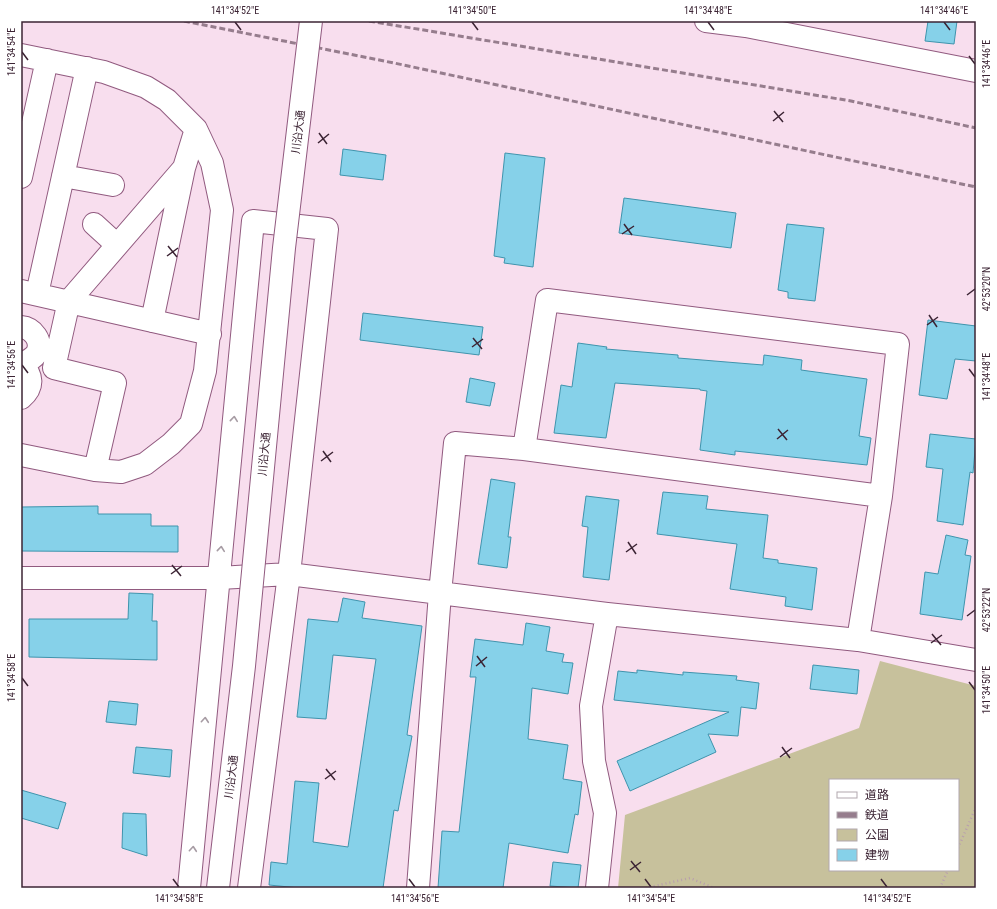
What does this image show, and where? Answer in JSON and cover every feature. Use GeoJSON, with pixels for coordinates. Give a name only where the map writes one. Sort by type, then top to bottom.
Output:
{"type":"FeatureCollection","features":[{"type":"Feature","properties":{"kind":"street","name":"川沿大通"},"geometry":{"type":"LineString","coordinates":[[218,888],[244,666],[284,248],[311,21]]}},
{"type":"Feature","properties":{"kind":"street"},"geometry":{"type":"LineString","coordinates":[[706,21],[746,24],[976,71]]}},
{"type":"Feature","properties":{"kind":"street"},"geometry":{"type":"LineString","coordinates":[[21,55],[104,72],[146,87],[167,100],[196,129],[212,163],[222,210],[205,371],[191,424],[171,444],[145,464],[121,472],[94,470],[21,455]]}},
{"type":"Feature","properties":{"kind":"street"},"geometry":{"type":"LineString","coordinates":[[21,178],[46,60]]}},
{"type":"Feature","properties":{"kind":"street"},"geometry":{"type":"LineString","coordinates":[[21,398],[28,392],[32,382],[29,372],[21,364],[31,360],[38,352],[39,342],[34,332],[23,327],[30,293],[63,176],[87,68]]}},
{"type":"Feature","properties":{"kind":"street"},"geometry":{"type":"LineString","coordinates":[[152,320],[184,168],[196,129]]}},
{"type":"Feature","properties":{"kind":"street"},"geometry":{"type":"LineString","coordinates":[[94,470],[115,383],[54,368],[69,301],[184,168]]}},
{"type":"Feature","properties":{"kind":"street"},"geometry":{"type":"LineString","coordinates":[[63,176],[113,185]]}},
{"type":"Feature","properties":{"kind":"street"},"geometry":{"type":"LineString","coordinates":[[189,888],[253,221],[326,228],[289,574],[248,888]]}},
{"type":"Feature","properties":{"kind":"street"},"geometry":{"type":"LineString","coordinates":[[94,224],[117,245]]}},
{"type":"Feature","properties":{"kind":"street"},"geometry":{"type":"LineString","coordinates":[[30,293],[210,334]]}},
{"type":"Feature","properties":{"kind":"street"},"geometry":{"type":"LineString","coordinates":[[524,449],[548,300],[898,344],[881,496],[858,640]]}},
{"type":"Feature","properties":{"kind":"street"},"geometry":{"type":"LineString","coordinates":[[418,888],[440,593],[455,443],[524,449],[881,496]]}},
{"type":"Feature","properties":{"kind":"street"},"geometry":{"type":"LineString","coordinates":[[21,578],[218,578],[289,574],[607,614],[858,640],[976,660]]}},
{"type":"Feature","properties":{"kind":"street"},"geometry":{"type":"LineString","coordinates":[[597,888],[605,812],[594,760],[591,706],[607,614]]}},
{"type":"Feature","properties":{"kind":"path"},"geometry":{"type":"LineString","coordinates":[[959,846],[976,807]]}},
{"type":"Feature","properties":{"kind":"path"},"geometry":{"type":"LineString","coordinates":[[940,888],[948,871]]}},
{"type":"Feature","properties":{"kind":"path"},"geometry":{"type":"LineString","coordinates":[[646,888],[690,878],[714,888]]}},
{"type":"Feature","properties":{"kind":"green space"},"geometry":{"type":"Polygon","coordinates":[[[880,661],[976,686],[976,888],[618,888],[625,815],[859,728],[880,661]]]}},
{"type":"Feature","properties":{"kind":"building"},"geometry":{"type":"Polygon","coordinates":[[[928,21],[957,21],[954,44],[925,41],[928,21]]]}},
{"type":"Feature","properties":{"kind":"building"},"geometry":{"type":"Polygon","coordinates":[[[343,149],[386,155],[383,180],[340,175],[343,149]]]}},
{"type":"Feature","properties":{"kind":"building"},"geometry":{"type":"Polygon","coordinates":[[[505,153],[545,158],[533,267],[504,263],[505,258],[494,256],[505,153]]]}},
{"type":"Feature","properties":{"kind":"building"},"geometry":{"type":"Polygon","coordinates":[[[624,198],[736,213],[731,248],[619,233],[624,198]]]}},
{"type":"Feature","properties":{"kind":"building"},"geometry":{"type":"Polygon","coordinates":[[[787,224],[824,228],[815,301],[788,298],[788,292],[778,290],[787,224]]]}},
{"type":"Feature","properties":{"kind":"building"},"geometry":{"type":"Polygon","coordinates":[[[363,313],[483,327],[479,355],[360,340],[363,313]]]}},
{"type":"Feature","properties":{"kind":"building"},"geometry":{"type":"Polygon","coordinates":[[[928,320],[976,326],[976,361],[955,359],[947,399],[919,395],[928,320]]]}},
{"type":"Feature","properties":{"kind":"building"},"geometry":{"type":"Polygon","coordinates":[[[578,343],[607,347],[606,349],[678,355],[678,358],[763,365],[764,355],[802,360],[801,370],[867,379],[859,436],[871,438],[867,465],[735,451],[735,455],[700,450],[707,391],[700,389],[615,383],[606,438],[554,433],[561,385],[572,387],[578,343]]]}},
{"type":"Feature","properties":{"kind":"building"},"geometry":{"type":"Polygon","coordinates":[[[470,378],[495,383],[490,406],[466,402],[470,378]]]}},
{"type":"Feature","properties":{"kind":"building"},"geometry":{"type":"Polygon","coordinates":[[[930,434],[976,439],[973,473],[970,472],[963,525],[937,521],[943,469],[926,467],[930,434]]]}},
{"type":"Feature","properties":{"kind":"building"},"geometry":{"type":"Polygon","coordinates":[[[491,479],[515,483],[508,537],[511,537],[507,568],[478,564],[491,479]]]}},
{"type":"Feature","properties":{"kind":"building"},"geometry":{"type":"Polygon","coordinates":[[[663,492],[708,496],[706,509],[768,515],[763,558],[778,560],[778,563],[817,568],[812,610],[785,606],[786,597],[730,589],[737,544],[657,534],[663,492]]]}},
{"type":"Feature","properties":{"kind":"building"},"geometry":{"type":"Polygon","coordinates":[[[586,496],[619,500],[609,580],[583,577],[588,527],[582,526],[586,496]]]}},
{"type":"Feature","properties":{"kind":"building"},"geometry":{"type":"Polygon","coordinates":[[[98,506],[98,514],[151,514],[151,526],[178,526],[178,552],[21,551],[21,507],[98,506]]]}},
{"type":"Feature","properties":{"kind":"building"},"geometry":{"type":"Polygon","coordinates":[[[946,535],[968,540],[965,555],[971,556],[962,620],[920,614],[925,572],[938,574],[946,535]]]}},
{"type":"Feature","properties":{"kind":"building"},"geometry":{"type":"Polygon","coordinates":[[[129,593],[153,594],[152,621],[157,621],[157,660],[29,657],[29,619],[128,619],[129,593]]]}},
{"type":"Feature","properties":{"kind":"building"},"geometry":{"type":"Polygon","coordinates":[[[343,598],[365,602],[362,618],[422,626],[407,735],[412,736],[398,811],[394,810],[383,888],[299,888],[269,885],[271,862],[287,864],[295,781],[319,783],[313,842],[348,847],[376,659],[333,655],[326,719],[297,717],[308,619],[338,622],[343,598]]]}},
{"type":"Feature","properties":{"kind":"building"},"geometry":{"type":"Polygon","coordinates":[[[526,623],[550,627],[546,651],[564,654],[562,662],[573,663],[568,694],[532,688],[528,739],[568,745],[563,779],[582,782],[578,815],[575,814],[568,853],[509,843],[503,888],[438,888],[442,831],[459,832],[476,677],[470,677],[475,639],[523,645],[526,623]]]}},
{"type":"Feature","properties":{"kind":"building"},"geometry":{"type":"Polygon","coordinates":[[[813,665],[859,670],[857,694],[810,689],[813,665]]]}},
{"type":"Feature","properties":{"kind":"building"},"geometry":{"type":"Polygon","coordinates":[[[637,670],[683,675],[683,672],[737,676],[736,680],[759,683],[756,709],[741,707],[738,736],[708,734],[716,752],[630,791],[617,761],[729,712],[614,700],[618,671],[637,673],[637,670]]]}},
{"type":"Feature","properties":{"kind":"building"},"geometry":{"type":"Polygon","coordinates":[[[109,701],[138,704],[136,725],[106,722],[109,701]]]}},
{"type":"Feature","properties":{"kind":"building"},"geometry":{"type":"Polygon","coordinates":[[[136,747],[172,750],[170,777],[133,773],[136,747]]]}},
{"type":"Feature","properties":{"kind":"building"},"geometry":{"type":"Polygon","coordinates":[[[21,790],[66,803],[58,829],[21,818],[21,790]]]}},
{"type":"Feature","properties":{"kind":"building"},"geometry":{"type":"Polygon","coordinates":[[[123,813],[146,814],[147,856],[122,848],[123,813]]]}},
{"type":"Feature","properties":{"kind":"building"},"geometry":{"type":"Polygon","coordinates":[[[553,862],[581,865],[578,888],[550,886],[553,862]]]}},
{"type":"Feature","properties":{"kind":"railway"},"geometry":{"type":"LineString","coordinates":[[184,21],[394,63],[976,187]]}},
{"type":"Feature","properties":{"kind":"railway"},"geometry":{"type":"LineString","coordinates":[[369,21],[851,101],[976,128]]}}]}
